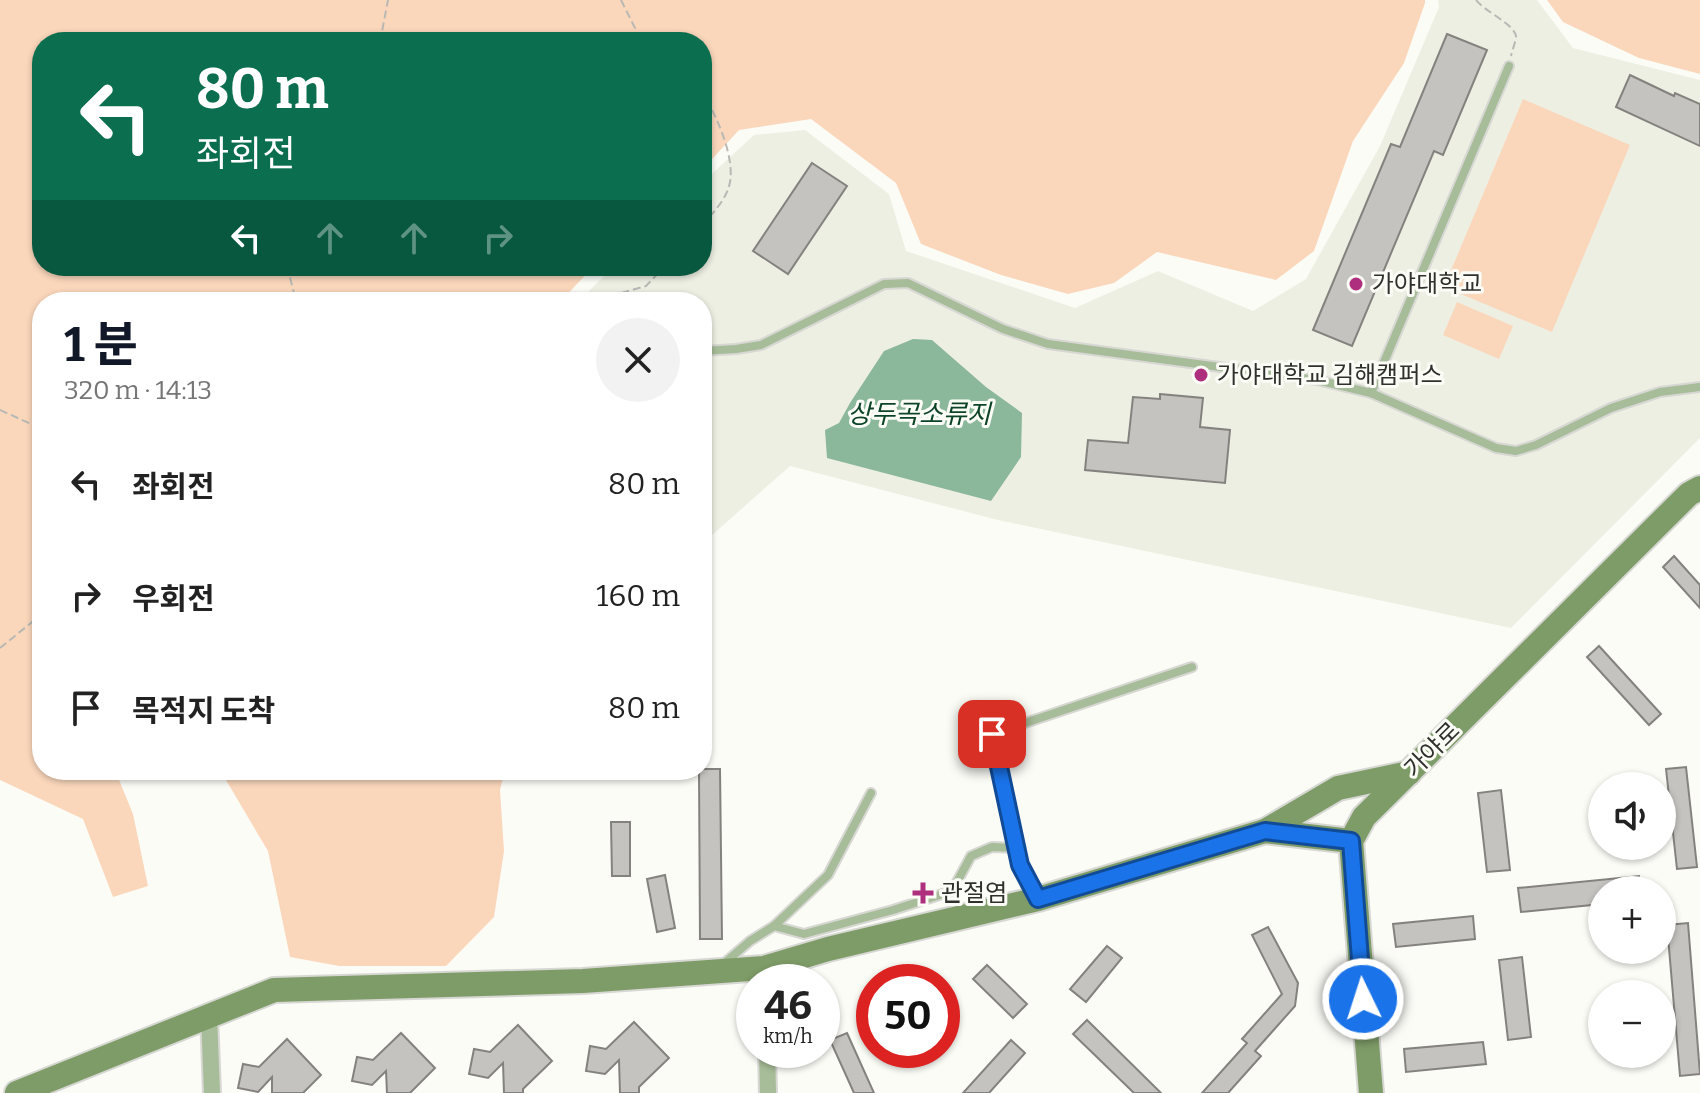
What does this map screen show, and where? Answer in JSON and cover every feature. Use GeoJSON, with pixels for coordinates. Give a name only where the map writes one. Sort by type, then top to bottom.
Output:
{"type":"FeatureCollection","features":[{"type":"Feature","properties":{"kind":"street","name":"가야로"},"geometry":{"type":"LineString","coordinates":[[1351,841],[1364,817],[1689,494],[1700,488]]}},
{"type":"Feature","properties":{"kind":"street"},"geometry":{"type":"LineString","coordinates":[[791,964],[828,949],[1038,899],[1265,831],[1338,788],[1409,773]]}},
{"type":"Feature","properties":{"kind":"street"},"geometry":{"type":"LineString","coordinates":[[1265,831],[1351,841],[1371,1093]]}},
{"type":"Feature","properties":{"kind":"street"},"geometry":{"type":"LineString","coordinates":[[17,1093],[274,990],[736,973]]}},
{"type":"Feature","properties":{"kind":"street"},"geometry":{"type":"LineString","coordinates":[[209,1015],[212,1093]]}},
{"type":"Feature","properties":{"kind":"street"},"geometry":{"type":"LineString","coordinates":[[767,1068],[768,1093]]}},
{"type":"Feature","properties":{"kind":"lane"},"geometry":{"type":"LineString","coordinates":[[1371,393],[1509,66]]}},
{"type":"Feature","properties":{"kind":"lane"},"geometry":{"type":"LineString","coordinates":[[712,350],[761,345],[884,284],[908,283],[1003,329],[1048,344],[1317,380],[1371,393],[1496,448],[1516,451],[1536,445],[1611,408],[1660,392],[1700,387]]}},
{"type":"Feature","properties":{"kind":"lane"},"geometry":{"type":"LineString","coordinates":[[1038,899],[1020,865],[992,734],[1192,667]]}},
{"type":"Feature","properties":{"kind":"lane"},"geometry":{"type":"LineString","coordinates":[[714,972],[750,941],[774,926],[828,875],[871,793]]}},
{"type":"Feature","properties":{"kind":"lane"},"geometry":{"type":"LineString","coordinates":[[774,926],[804,934],[893,910],[952,891],[971,856],[992,847],[1017,848]]}},
{"type":"Feature","properties":{"kind":"path"},"geometry":{"type":"LineString","coordinates":[[381,32],[388,0]]}},
{"type":"Feature","properties":{"kind":"path"},"geometry":{"type":"LineString","coordinates":[[621,0],[637,32]]}},
{"type":"Feature","properties":{"kind":"path"},"geometry":{"type":"LineString","coordinates":[[1476,0],[1513,30],[1516,36],[1509,66]]}},
{"type":"Feature","properties":{"kind":"path"},"geometry":{"type":"LineString","coordinates":[[712,110],[720,124],[730,165],[730,184],[712,214]]}},
{"type":"Feature","properties":{"kind":"path"},"geometry":{"type":"LineString","coordinates":[[624,292],[646,286],[656,276]]}},
{"type":"Feature","properties":{"kind":"path"},"geometry":{"type":"LineString","coordinates":[[0,410],[32,424]]}},
{"type":"Feature","properties":{"kind":"path"},"geometry":{"type":"LineString","coordinates":[[0,648],[32,622]]}},
{"type":"Feature","properties":{"kind":"shaded area"},"geometry":{"type":"Polygon","coordinates":[[[0,0],[1425,0],[1404,63],[1353,141],[1314,251],[1276,280],[1157,252],[1114,283],[1068,294],[1001,275],[921,244],[896,183],[811,119],[739,130],[712,159],[712,32],[32,32],[32,276],[585,276],[569,292],[32,292],[32,780],[119,780],[133,814],[148,886],[113,897],[83,819],[0,780],[0,0]]]}},
{"type":"Feature","properties":{"kind":"shaded area","name":"가야대학교 김해캠퍼스"},"geometry":{"type":"Polygon","coordinates":[[[1438,0],[1537,0],[1573,48],[1700,80],[1700,438],[1511,628],[998,520],[790,466],[712,535],[712,292],[588,292],[604,276],[712,276],[712,174],[754,135],[805,130],[889,194],[906,251],[1075,308],[1158,271],[1253,311],[1306,279],[1380,146],[1439,7],[1438,0]]]}},
{"type":"Feature","properties":{"kind":"shaded area"},"geometry":{"type":"Polygon","coordinates":[[[1547,0],[1700,0],[1700,74],[1639,58],[1563,22],[1547,0]]]}},
{"type":"Feature","properties":{"kind":"shaded area"},"geometry":{"type":"Polygon","coordinates":[[[1523,99],[1630,145],[1552,332],[1444,287],[1523,99]]]}},
{"type":"Feature","properties":{"kind":"shaded area"},"geometry":{"type":"Polygon","coordinates":[[[1457,302],[1513,326],[1499,359],[1443,335],[1457,302]]]}},
{"type":"Feature","properties":{"kind":"shaded area"},"geometry":{"type":"Polygon","coordinates":[[[226,780],[502,780],[500,790],[504,851],[494,917],[446,966],[339,966],[290,957],[268,851],[226,780]]]}},
{"type":"Feature","properties":{"kind":"water","name":"상두곡소류지"},"geometry":{"type":"Polygon","coordinates":[[[913,339],[932,340],[986,387],[1022,413],[1021,457],[991,501],[827,458],[825,430],[839,423],[884,351],[913,339]]]}},
{"type":"Feature","properties":{"kind":"building","name":"가야대학교"},"geometry":{"type":"Polygon","coordinates":[[[1447,34],[1487,50],[1443,155],[1434,151],[1352,346],[1313,330],[1391,144],[1400,147],[1447,34]]]}},
{"type":"Feature","properties":{"kind":"building"},"geometry":{"type":"Polygon","coordinates":[[[1630,75],[1674,96],[1675,93],[1700,104],[1700,146],[1616,107],[1630,75]]]}},
{"type":"Feature","properties":{"kind":"building"},"geometry":{"type":"Polygon","coordinates":[[[812,163],[847,186],[788,274],[753,251],[812,163]]]}},
{"type":"Feature","properties":{"kind":"building"},"geometry":{"type":"Polygon","coordinates":[[[1160,394],[1203,398],[1200,427],[1230,430],[1225,483],[1085,470],[1088,440],[1128,443],[1133,397],[1160,399],[1160,394]]]}},
{"type":"Feature","properties":{"kind":"building"},"geometry":{"type":"Polygon","coordinates":[[[1674,556],[1700,585],[1700,608],[1663,567],[1674,556]]]}},
{"type":"Feature","properties":{"kind":"building"},"geometry":{"type":"Polygon","coordinates":[[[1599,646],[1661,714],[1649,725],[1587,657],[1599,646]]]}},
{"type":"Feature","properties":{"kind":"building"},"geometry":{"type":"Polygon","coordinates":[[[1686,767],[1697,867],[1677,869],[1676,772],[1666,772],[1666,769],[1686,767]]]}},
{"type":"Feature","properties":{"kind":"building"},"geometry":{"type":"Polygon","coordinates":[[[712,769],[720,769],[722,939],[700,939],[699,780],[712,780],[712,769]]]}},
{"type":"Feature","properties":{"kind":"building"},"geometry":{"type":"Polygon","coordinates":[[[1501,790],[1510,870],[1487,872],[1478,793],[1501,790]]]}},
{"type":"Feature","properties":{"kind":"building"},"geometry":{"type":"Polygon","coordinates":[[[611,822],[630,822],[630,876],[612,876],[611,822]]]}},
{"type":"Feature","properties":{"kind":"building"},"geometry":{"type":"Polygon","coordinates":[[[665,875],[675,928],[657,932],[647,879],[665,875]]]}},
{"type":"Feature","properties":{"kind":"building"},"geometry":{"type":"Polygon","coordinates":[[[1588,881],[1588,905],[1521,912],[1518,888],[1588,881]]]}},
{"type":"Feature","properties":{"kind":"building"},"geometry":{"type":"Polygon","coordinates":[[[1473,916],[1475,939],[1396,947],[1393,924],[1473,916]]]}},
{"type":"Feature","properties":{"kind":"building"},"geometry":{"type":"Polygon","coordinates":[[[1688,923],[1700,1074],[1680,1076],[1676,980],[1672,980],[1670,964],[1676,964],[1676,924],[1688,923]]]}},
{"type":"Feature","properties":{"kind":"building"},"geometry":{"type":"Polygon","coordinates":[[[1268,927],[1298,983],[1295,1006],[1255,1051],[1261,1056],[1228,1093],[1202,1093],[1247,1043],[1242,1039],[1282,994],[1252,935],[1268,927]]]}},
{"type":"Feature","properties":{"kind":"building"},"geometry":{"type":"Polygon","coordinates":[[[1107,946],[1122,958],[1086,1002],[1070,989],[1107,946]]]}},
{"type":"Feature","properties":{"kind":"building"},"geometry":{"type":"Polygon","coordinates":[[[1522,957],[1531,1037],[1508,1040],[1499,960],[1522,957]]]}},
{"type":"Feature","properties":{"kind":"building"},"geometry":{"type":"Polygon","coordinates":[[[987,965],[1027,1004],[1013,1018],[973,979],[987,965]]]}},
{"type":"Feature","properties":{"kind":"building"},"geometry":{"type":"Polygon","coordinates":[[[1087,1020],[1161,1093],[1134,1093],[1073,1034],[1087,1020]]]}},
{"type":"Feature","properties":{"kind":"building"},"geometry":{"type":"Polygon","coordinates":[[[634,1022],[669,1058],[639,1087],[639,1093],[620,1093],[619,1060],[605,1074],[586,1071],[590,1046],[606,1049],[634,1022]]]}},
{"type":"Feature","properties":{"kind":"building"},"geometry":{"type":"Polygon","coordinates":[[[518,1025],[552,1061],[523,1089],[523,1093],[504,1093],[503,1063],[488,1078],[469,1074],[474,1049],[490,1052],[518,1025]]]}},
{"type":"Feature","properties":{"kind":"building"},"geometry":{"type":"Polygon","coordinates":[[[401,1033],[435,1068],[410,1093],[387,1093],[386,1071],[372,1085],[352,1081],[357,1057],[373,1060],[401,1033]]]}},
{"type":"Feature","properties":{"kind":"building"},"geometry":{"type":"Polygon","coordinates":[[[847,1033],[856,1053],[856,1068],[863,1068],[874,1093],[854,1093],[840,1062],[840,1036],[847,1033]]]}},
{"type":"Feature","properties":{"kind":"building"},"geometry":{"type":"Polygon","coordinates":[[[287,1039],[321,1075],[303,1093],[272,1093],[272,1077],[258,1092],[238,1088],[243,1064],[259,1067],[287,1039]]]}},
{"type":"Feature","properties":{"kind":"building"},"geometry":{"type":"Polygon","coordinates":[[[1011,1040],[1025,1053],[989,1093],[963,1093],[1011,1040]]]}},
{"type":"Feature","properties":{"kind":"building"},"geometry":{"type":"Polygon","coordinates":[[[1483,1042],[1486,1064],[1406,1072],[1404,1049],[1483,1042]]]}},
{"type":"Feature","properties":{"kind":"place","name":"가야대학교"},"geometry":{"type":"Point","coordinates":[1356,284]}},
{"type":"Feature","properties":{"kind":"place","name":"가야대학교 김해캠퍼스"},"geometry":{"type":"Point","coordinates":[1201,375]}},
{"type":"Feature","properties":{"kind":"place","name":"관절염"},"geometry":{"type":"Point","coordinates":[923,893]}},
{"type":"Feature","properties":{"kind":"route"},"geometry":{"type":"LineString","coordinates":[[992,734],[1020,865],[1038,899],[1265,831],[1351,841],[1363,999]]}}]}
